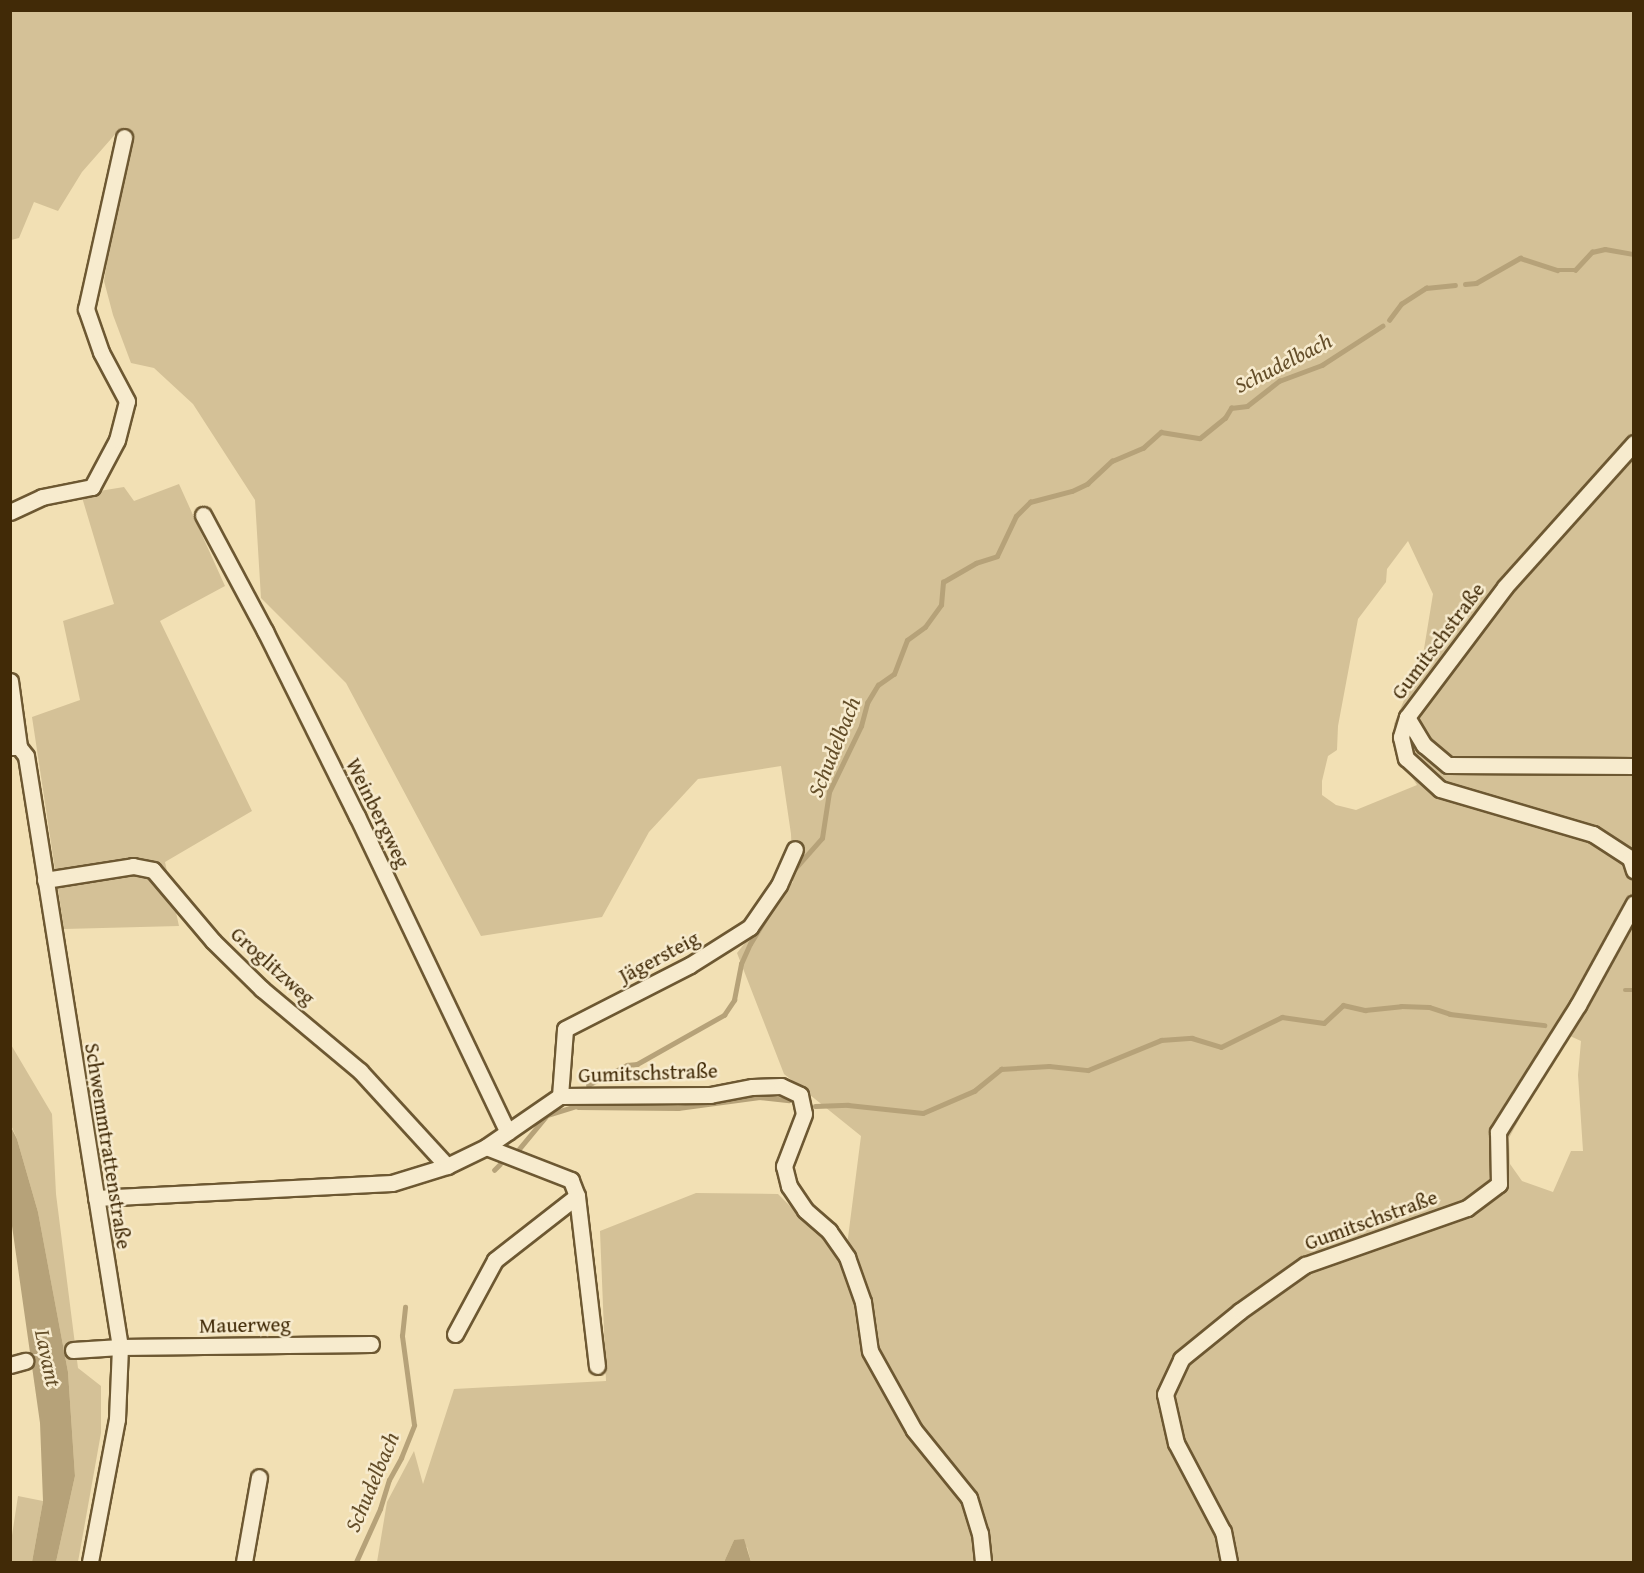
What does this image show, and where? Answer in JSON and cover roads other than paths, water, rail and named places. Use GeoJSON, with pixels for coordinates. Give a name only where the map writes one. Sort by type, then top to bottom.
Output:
{"type":"FeatureCollection","features":[{"type":"Feature","properties":{"kind":"street"},"geometry":{"type":"LineString","coordinates":[[10,512],[42,497],[92,487],[117,440],[127,401],[101,352],[86,309],[124,137]]}},
{"type":"Feature","properties":{"kind":"street","name":"Gumitschstraße"},"geometry":{"type":"LineString","coordinates":[[1634,443],[1505,587],[1407,717],[1401,737],[1406,758],[1440,789],[1593,834],[1630,858],[1634,870]]}},
{"type":"Feature","properties":{"kind":"street","name":"Weinbergweg"},"geometry":{"type":"LineString","coordinates":[[203,515],[245,591],[357,816],[508,1132]]}},
{"type":"Feature","properties":{"kind":"street","name":"Schwemmtrattenstraße"},"geometry":{"type":"LineString","coordinates":[[10,681],[15,747],[26,756],[120,1347],[117,1419],[90,1563]]}},
{"type":"Feature","properties":{"kind":"street"},"geometry":{"type":"LineString","coordinates":[[1407,717],[1424,745],[1448,765],[1634,766]]}},
{"type":"Feature","properties":{"kind":"street","name":"Jägersteig"},"geometry":{"type":"LineString","coordinates":[[560,1096],[565,1029],[690,965],[750,927],[779,885],[795,849]]}},
{"type":"Feature","properties":{"kind":"street","name":"Groglitzweg"},"geometry":{"type":"LineString","coordinates":[[45,880],[133,866],[153,870],[213,941],[262,989],[360,1071],[447,1166]]}},
{"type":"Feature","properties":{"kind":"street","name":"Gumitschstraße"},"geometry":{"type":"LineString","coordinates":[[1229,1563],[1223,1532],[1176,1443],[1165,1394],[1180,1359],[1240,1311],[1305,1265],[1467,1208],[1499,1185],[1498,1132],[1578,1005],[1634,903]]}},
{"type":"Feature","properties":{"kind":"street","name":"Gumitschstraße"},"geometry":{"type":"LineString","coordinates":[[96,1198],[392,1183],[447,1166],[486,1147],[560,1096],[710,1095],[752,1087],[781,1086],[800,1095],[804,1114],[784,1166],[789,1186],[805,1210],[829,1231],[847,1257],[862,1302],[870,1351],[914,1430],[969,1498],[980,1533],[983,1563]]}},
{"type":"Feature","properties":{"kind":"street"},"geometry":{"type":"LineString","coordinates":[[486,1147],[571,1180],[578,1196],[597,1366]]}},
{"type":"Feature","properties":{"kind":"street"},"geometry":{"type":"LineString","coordinates":[[455,1334],[495,1260],[578,1196]]}},
{"type":"Feature","properties":{"kind":"street","name":"Mauerweg"},"geometry":{"type":"LineString","coordinates":[[73,1350],[120,1347],[371,1344]]}},
{"type":"Feature","properties":{"kind":"street"},"geometry":{"type":"LineString","coordinates":[[244,1563],[259,1477]]}},
{"type":"Feature","properties":{"kind":"water","name":"Lavant"},"geometry":{"type":"Polygon","coordinates":[[[10,1125],[17,1139],[38,1212],[68,1372],[75,1476],[56,1562],[32,1562],[43,1501],[40,1423],[11,1219],[10,1125]]]}},
{"type":"Feature","properties":{"kind":"water"},"geometry":{"type":"Polygon","coordinates":[[[744,1539],[751,1562],[724,1562],[734,1540],[744,1539]]]}},
{"type":"Feature","properties":{"kind":"waterway","name":"Schudelbach"},"geometry":{"type":"LineString","coordinates":[[1465,284],[1476,283],[1520,258],[1557,270],[1575,270],[1592,252],[1605,249],[1634,254]]}},
{"type":"Feature","properties":{"kind":"waterway","name":"Schudelbach"},"geometry":{"type":"LineString","coordinates":[[1389,320],[1401,304],[1426,288],[1455,285]]}},
{"type":"Feature","properties":{"kind":"waterway","name":"Schudelbach"},"geometry":{"type":"LineString","coordinates":[[792,872],[822,838],[829,792],[861,726],[867,703],[878,685],[894,674],[907,640],[925,627],[941,605],[943,582],[976,563],[997,556],[1016,516],[1030,502],[1072,491],[1087,484],[1112,461],[1143,448],[1161,432],[1200,438],[1225,418],[1231,408],[1247,406],[1279,381],[1322,365],[1382,326]]}},
{"type":"Feature","properties":{"kind":"waterway","name":"Schudelbach"},"geometry":{"type":"LineString","coordinates":[[588,1085],[627,1065],[637,1064],[724,1015],[734,1000],[741,964],[750,944],[777,900]]}},
{"type":"Feature","properties":{"kind":"waterway"},"geometry":{"type":"LineString","coordinates":[[1625,990],[1634,990]]}},
{"type":"Feature","properties":{"kind":"waterway"},"geometry":{"type":"LineString","coordinates":[[815,1106],[848,1105],[923,1113],[974,1091],[1001,1069],[1049,1066],[1088,1070],[1161,1040],[1192,1038],[1221,1047],[1282,1017],[1324,1023],[1343,1005],[1365,1010],[1401,1006],[1429,1007],[1450,1014],[1544,1025]]}},
{"type":"Feature","properties":{"kind":"waterway"},"geometry":{"type":"LineString","coordinates":[[578,1107],[678,1108],[759,1097],[789,1100]]}},
{"type":"Feature","properties":{"kind":"waterway","name":"Schudelbach"},"geometry":{"type":"LineString","coordinates":[[519,1149],[547,1115],[579,1105]]}},
{"type":"Feature","properties":{"kind":"waterway","name":"Schudelbach"},"geometry":{"type":"LineString","coordinates":[[494,1170],[500,1164]]}},
{"type":"Feature","properties":{"kind":"waterway","name":"Schudelbach"},"geometry":{"type":"LineString","coordinates":[[356,1562],[414,1425],[402,1336],[405,1307]]}}]}
